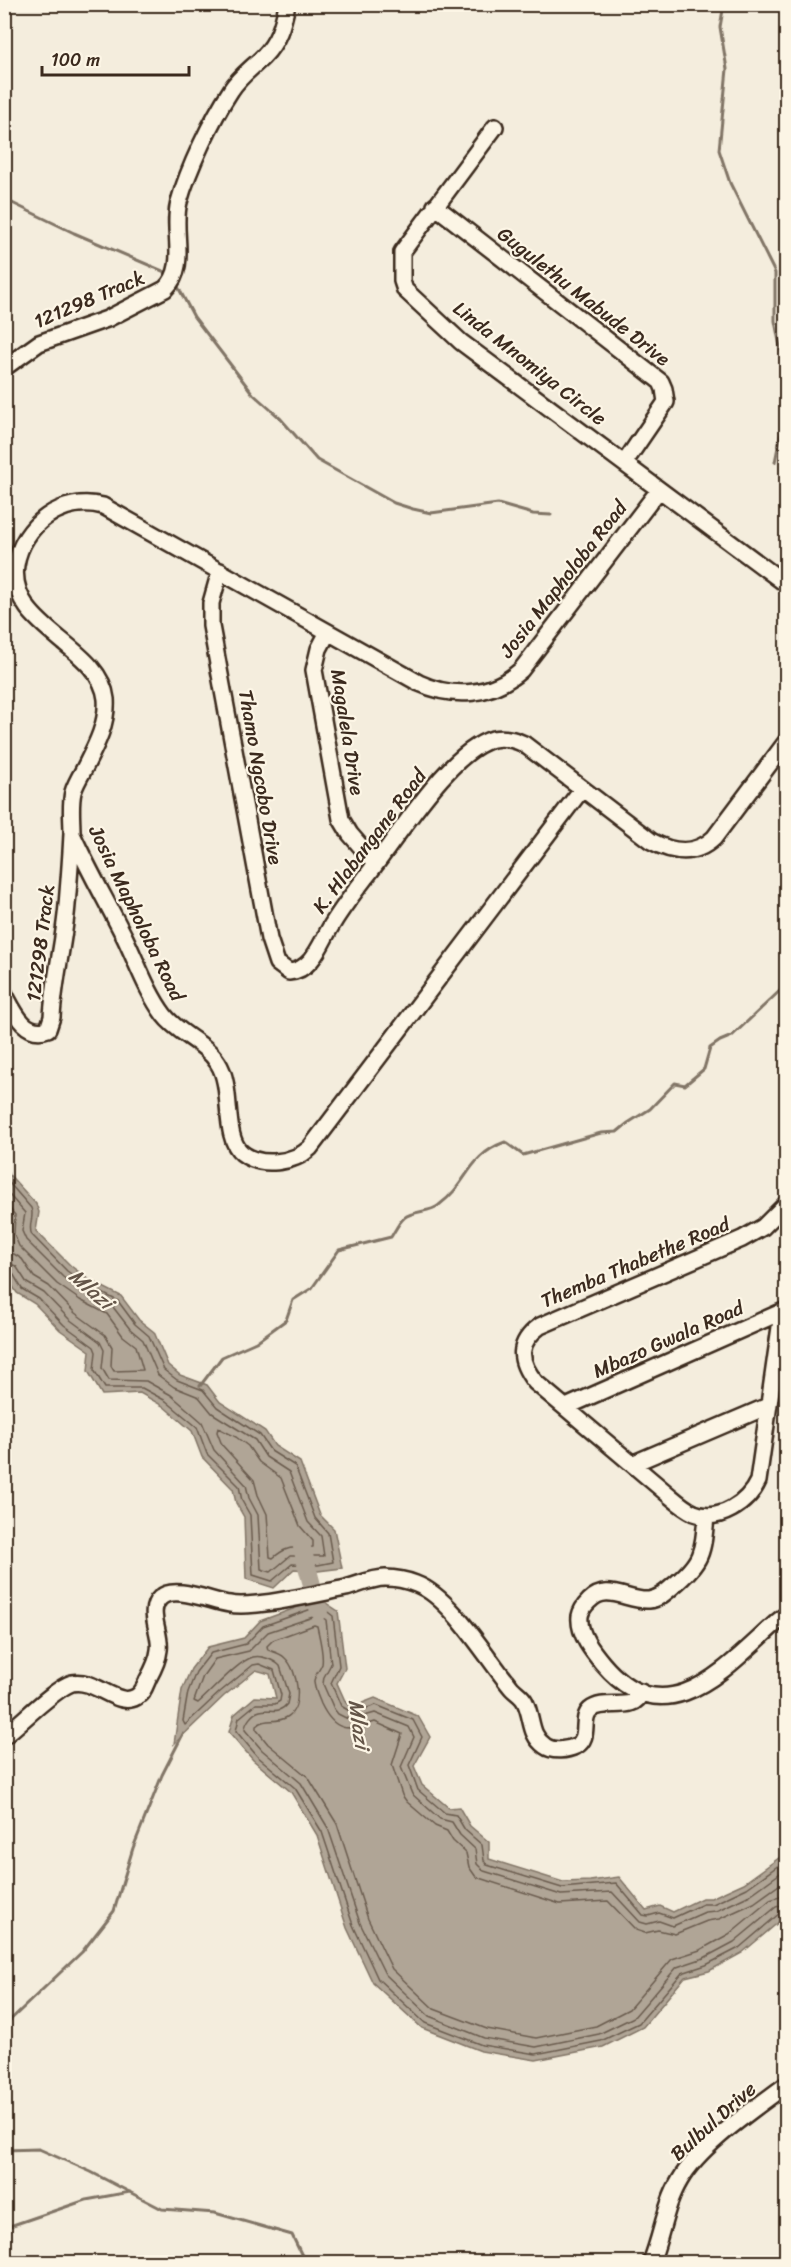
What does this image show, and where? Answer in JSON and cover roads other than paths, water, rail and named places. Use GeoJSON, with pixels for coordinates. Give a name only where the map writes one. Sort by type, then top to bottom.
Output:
{"type":"FeatureCollection","features":[{"type":"Feature","properties":{"kind":"street","name":"121298 Track"},"geometry":{"type":"LineString","coordinates":[[4,368],[39,343],[107,319],[171,284],[176,276],[179,255],[176,220],[186,179],[231,89],[276,42],[282,30],[287,4]]}},
{"type":"Feature","properties":{"kind":"street","name":"Linda Mnomiya Circle"},"geometry":{"type":"LineString","coordinates":[[495,127],[402,252],[402,280],[405,290],[461,342],[786,584]]}},
{"type":"Feature","properties":{"kind":"street","name":"Gugulethu Mabude Drive"},"geometry":{"type":"LineString","coordinates":[[435,206],[661,382],[666,402],[625,462]]}},
{"type":"Feature","properties":{"kind":"street","name":"Josia Mapholoba Road"},"geometry":{"type":"LineString","coordinates":[[582,789],[310,1148],[298,1156],[283,1161],[252,1159],[236,1147],[230,1127],[227,1090],[220,1065],[213,1056],[163,1014],[72,834],[74,788],[102,731],[106,697],[98,679],[88,665],[43,625],[23,601],[18,588],[16,564],[25,538],[31,530],[55,511],[93,504],[119,514],[382,664],[437,691],[463,694],[483,691],[499,685],[521,670],[659,490]]}},
{"type":"Feature","properties":{"kind":"street","name":"Thamo Ngcobo Drive"},"geometry":{"type":"LineString","coordinates":[[220,571],[211,603],[211,626],[269,939],[273,955],[280,967],[289,972],[302,969]]}},
{"type":"Feature","properties":{"kind":"street","name":"Magalela Drive"},"geometry":{"type":"LineString","coordinates":[[328,632],[314,670],[341,819],[350,834],[376,864]]}},
{"type":"Feature","properties":{"kind":"street","name":"K. Hlabangane Road"},"geometry":{"type":"LineString","coordinates":[[302,969],[314,956],[332,923],[435,784],[467,755],[493,739],[510,739],[524,744],[651,841],[668,849],[685,852],[705,845],[714,838],[786,742]]}},
{"type":"Feature","properties":{"kind":"street","name":"121298 Track"},"geometry":{"type":"LineString","coordinates":[[4,993],[24,1024],[36,1031],[48,1029],[67,907],[72,834]]}},
{"type":"Feature","properties":{"kind":"street","name":"Themba Thabethe Road"},"geometry":{"type":"LineString","coordinates":[[706,1516],[694,1513],[682,1505],[535,1382],[524,1365],[522,1347],[530,1333],[546,1322],[756,1232],[786,1204]]}},
{"type":"Feature","properties":{"kind":"street","name":"Mbazo Gwala Road"},"geometry":{"type":"LineString","coordinates":[[566,1407],[784,1311]]}},
{"type":"Feature","properties":{"kind":"street"},"geometry":{"type":"LineString","coordinates":[[784,1311],[768,1406],[761,1466],[754,1488],[736,1507],[724,1513],[706,1516],[701,1555],[688,1572],[663,1594],[646,1600],[605,1592],[591,1599],[580,1617],[582,1634],[600,1660],[618,1679],[641,1692],[666,1696],[689,1692],[710,1681],[786,1615]]}},
{"type":"Feature","properties":{"kind":"street"},"geometry":{"type":"LineString","coordinates":[[632,1464],[768,1406]]}},
{"type":"Feature","properties":{"kind":"street"},"geometry":{"type":"LineString","coordinates":[[4,1736],[54,1694],[72,1683],[94,1685],[121,1699],[132,1699],[138,1696],[143,1691],[156,1661],[160,1641],[154,1606],[163,1595],[178,1593],[232,1605],[251,1605],[343,1588],[379,1578],[393,1578],[416,1584],[438,1597],[481,1647],[509,1686],[524,1700],[533,1732],[543,1745],[550,1749],[567,1749],[580,1743],[585,1734],[587,1714],[591,1709],[606,1704],[632,1703],[639,1698],[641,1692]]}},
{"type":"Feature","properties":{"kind":"street","name":"Bulbul Drive"},"geometry":{"type":"LineString","coordinates":[[651,2262],[672,2196],[688,2168],[721,2136],[786,2085]]}},
{"type":"Feature","properties":{"kind":"water"},"geometry":{"type":"Polygon","coordinates":[[[4,1169],[36,1204],[39,1212],[36,1231],[71,1266],[91,1281],[121,1296],[139,1320],[154,1332],[168,1365],[180,1375],[207,1385],[220,1402],[265,1431],[275,1446],[300,1462],[320,1515],[334,1529],[342,1568],[318,1571],[294,1569],[274,1588],[246,1579],[244,1517],[236,1503],[233,1489],[202,1457],[192,1431],[163,1406],[140,1393],[102,1395],[88,1371],[90,1351],[60,1330],[35,1304],[17,1293],[5,1274],[4,1169]]]}},
{"type":"Feature","properties":{"kind":"water"},"geometry":{"type":"Polygon","coordinates":[[[320,1599],[338,1611],[345,1668],[337,1683],[346,1703],[352,1707],[375,1698],[418,1716],[430,1737],[414,1766],[422,1785],[449,1808],[459,1807],[470,1826],[489,1842],[489,1859],[563,1882],[619,1877],[646,1910],[660,1906],[673,1912],[702,1898],[711,1898],[744,1883],[786,1853],[786,1916],[742,1953],[709,1971],[685,1977],[643,2027],[603,2047],[536,2060],[481,2051],[422,2028],[373,1983],[347,1928],[317,1835],[291,1792],[253,1760],[229,1732],[234,1715],[255,1697],[276,1698],[270,1674],[256,1670],[224,1696],[174,1744],[182,1690],[191,1669],[208,1647],[244,1638],[260,1621],[320,1599]]]}},
{"type":"Feature","properties":{"kind":"waterway"},"geometry":{"type":"LineString","coordinates":[[724,4],[720,27],[727,69],[719,150],[730,183],[775,273],[775,321],[786,364]]}},
{"type":"Feature","properties":{"kind":"waterway"},"geometry":{"type":"LineString","coordinates":[[4,199],[74,233],[165,272]]}},
{"type":"Feature","properties":{"kind":"waterway"},"geometry":{"type":"LineString","coordinates":[[177,285],[194,317],[253,394],[280,418],[317,460],[394,503],[413,509],[431,513],[498,504],[533,514],[551,515]]}},
{"type":"Feature","properties":{"kind":"waterway"},"geometry":{"type":"LineString","coordinates":[[775,462],[786,407]]}},
{"type":"Feature","properties":{"kind":"waterway"},"geometry":{"type":"LineString","coordinates":[[200,1386],[222,1357],[256,1342],[286,1320],[293,1300],[312,1288],[339,1250],[391,1237],[408,1215],[435,1208],[449,1197],[475,1162],[492,1148],[505,1142],[523,1155],[601,1133],[617,1132],[650,1109],[675,1083],[685,1085],[704,1069],[710,1048],[732,1036],[786,985]]}},
{"type":"Feature","properties":{"kind":"waterway","name":"Mlazi"},"geometry":{"type":"LineString","coordinates":[[302,1548],[319,1611]]}},
{"type":"Feature","properties":{"kind":"waterway"},"geometry":{"type":"LineString","coordinates":[[4,2026],[82,1952],[114,1911],[133,1848],[162,1775],[183,1734]]}},
{"type":"Feature","properties":{"kind":"waterway"},"geometry":{"type":"LineString","coordinates":[[4,2150],[39,2149],[91,2172],[162,2209],[215,2213],[292,2235],[305,2262]]}},
{"type":"Feature","properties":{"kind":"waterway"},"geometry":{"type":"LineString","coordinates":[[4,2228],[86,2200],[130,2192]]}}]}
